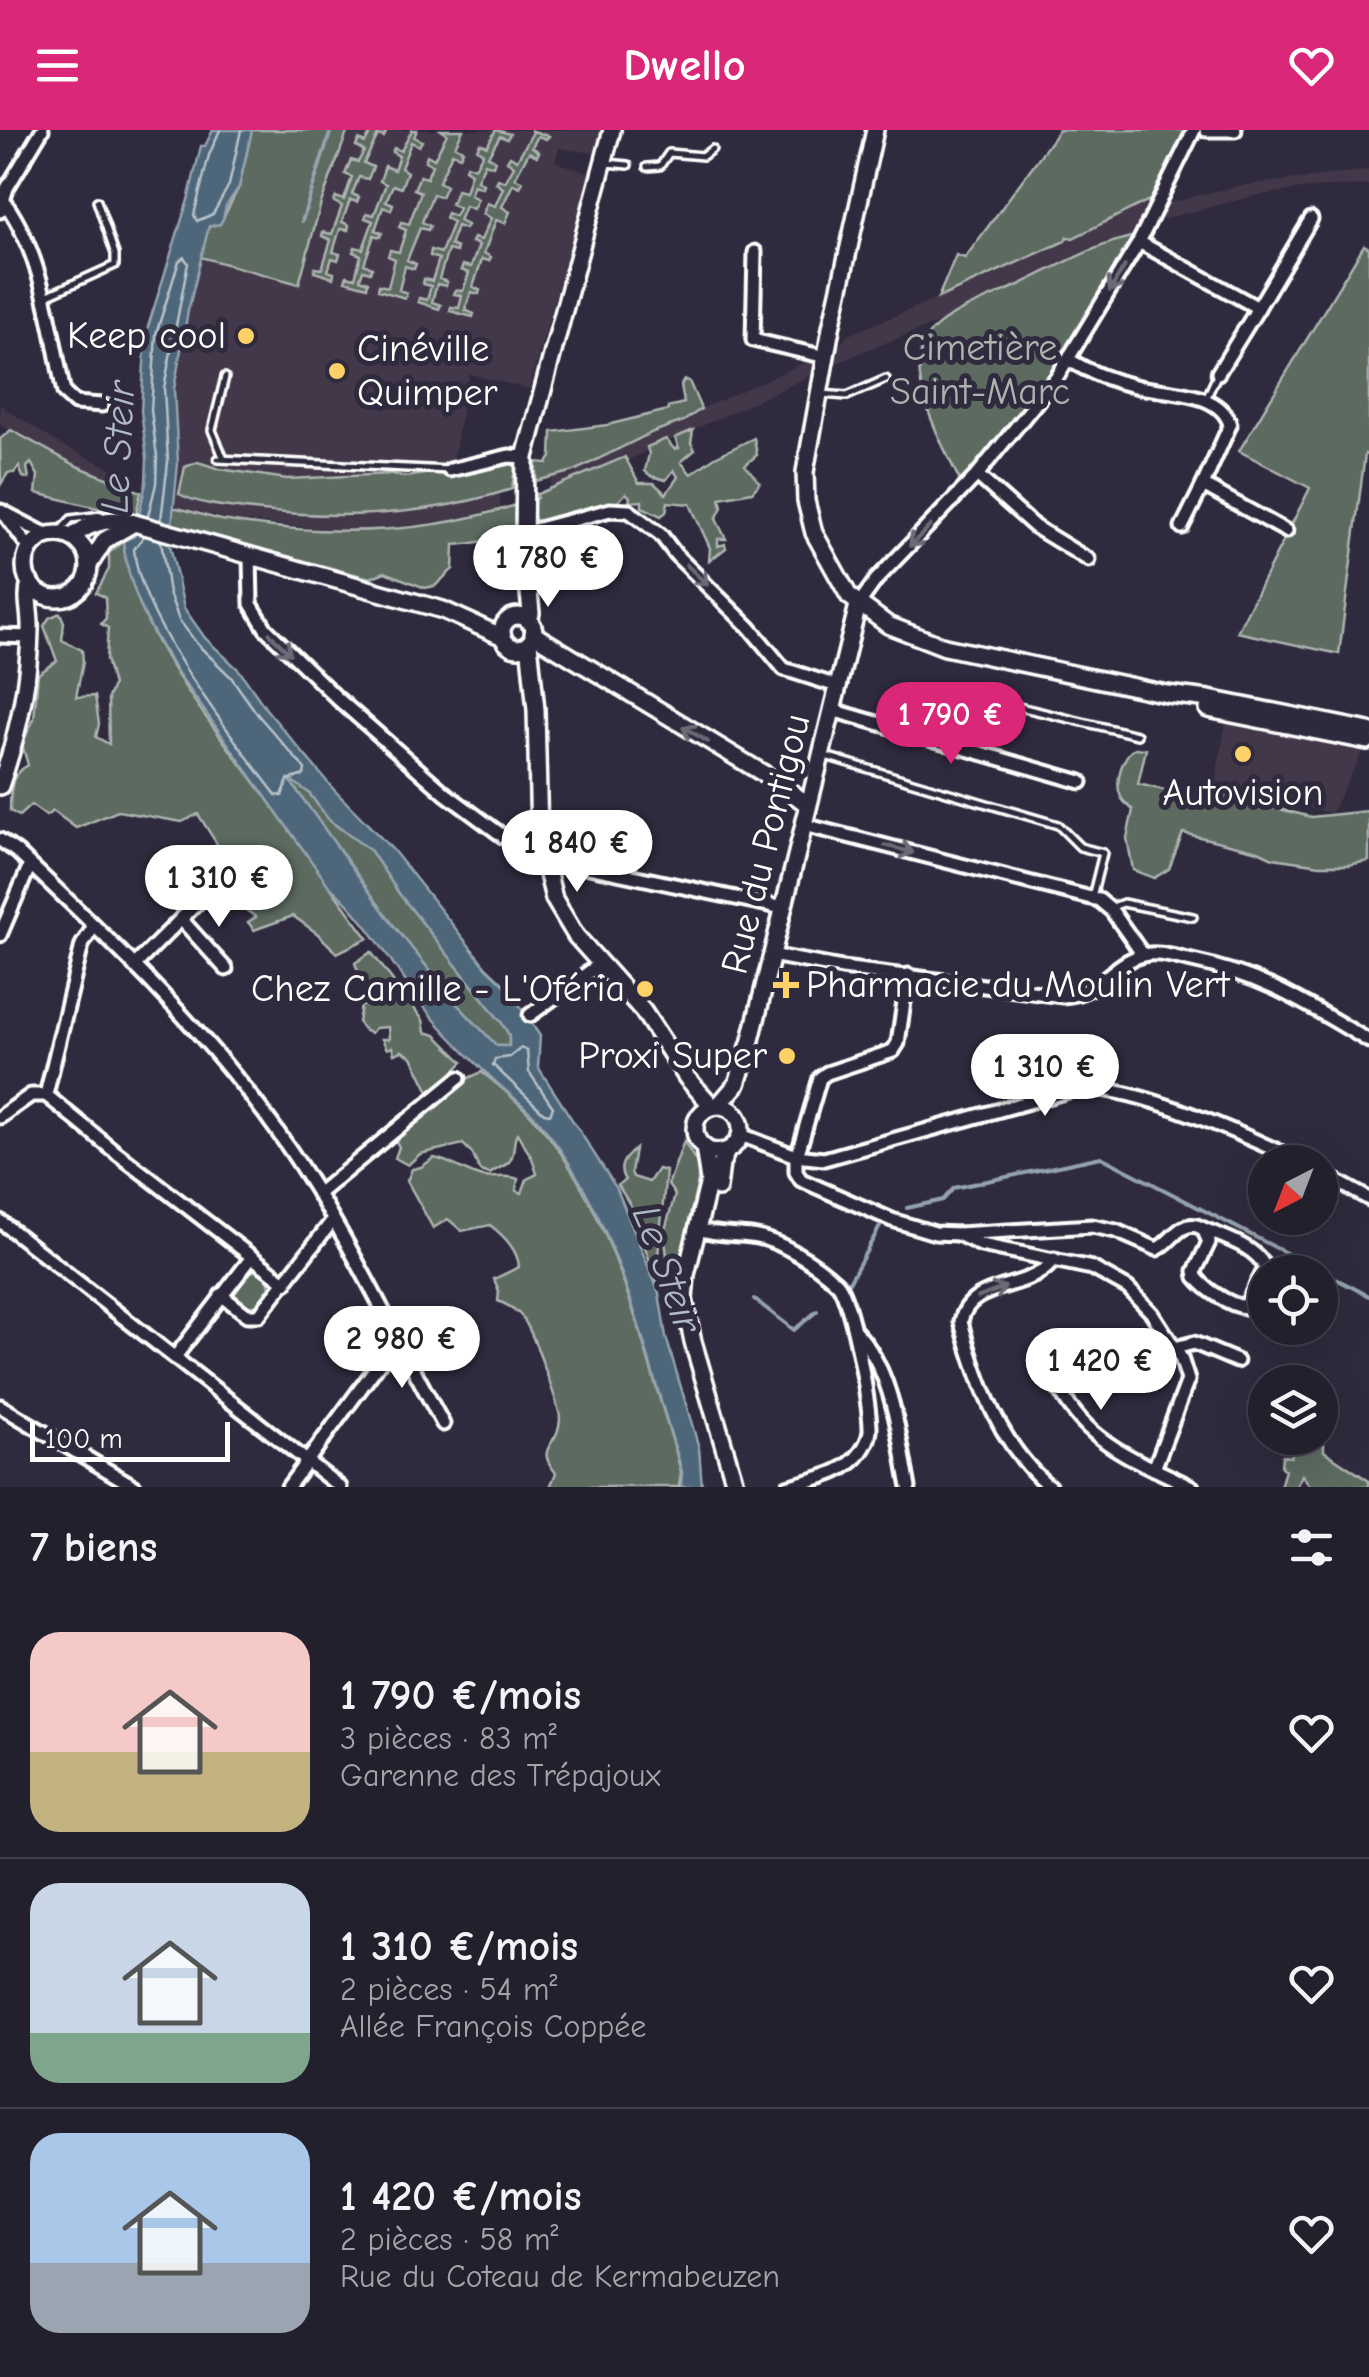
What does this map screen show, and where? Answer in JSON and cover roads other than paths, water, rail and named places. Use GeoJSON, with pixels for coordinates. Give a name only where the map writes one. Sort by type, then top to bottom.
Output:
{"type":"FeatureCollection","features":[{"type":"Feature","properties":{"kind":"main road"},"geometry":{"type":"LineString","coordinates":[[612,130],[525,457],[528,595],[519,632],[532,678],[542,857],[559,910],[600,964],[643,1011],[694,1087],[716,1107]]}},
{"type":"Feature","properties":{"kind":"main road"},"geometry":{"type":"LineString","coordinates":[[875,130],[804,472],[808,510],[823,555],[858,605],[899,630],[945,647],[1369,731]]}},
{"type":"Feature","properties":{"kind":"main road"},"geometry":{"type":"LineString","coordinates":[[30,633],[40,612],[56,598],[78,590],[106,540],[127,521]]}},
{"type":"Feature","properties":{"kind":"main road"},"geometry":{"type":"LineString","coordinates":[[0,786],[20,726],[30,633],[30,582],[25,566],[30,549],[93,525],[127,521],[519,632],[779,783],[808,805]]}},
{"type":"Feature","properties":{"kind":"main road"},"geometry":{"type":"LineString","coordinates":[[59,535],[84,549],[89,565]]}},
{"type":"Feature","properties":{"kind":"main road"},"geometry":{"type":"LineString","coordinates":[[30,582],[41,593],[56,598]]}},
{"type":"Feature","properties":{"kind":"main road","name":"Rue du Pontigou"},"geometry":{"type":"LineString","coordinates":[[737,1116],[751,1040],[813,778],[858,605]]}},
{"type":"Feature","properties":{"kind":"main road"},"geometry":{"type":"LineString","coordinates":[[1167,694],[1206,709],[1369,741]]}},
{"type":"Feature","properties":{"kind":"main road"},"geometry":{"type":"LineString","coordinates":[[779,783],[813,778]]}},
{"type":"Feature","properties":{"kind":"main road","name":"Rue du Pontigou"},"geometry":{"type":"LineString","coordinates":[[716,1107],[736,1084],[751,1040]]}},
{"type":"Feature","properties":{"kind":"main road"},"geometry":{"type":"LineString","coordinates":[[694,1087],[696,1131],[704,1147],[709,1182],[688,1313],[692,1342],[736,1487]]}},
{"type":"Feature","properties":{"kind":"main road"},"geometry":{"type":"LineString","coordinates":[[698,1118],[716,1107],[728,1108],[737,1116],[741,1135],[727,1150],[702,1231]]}},
{"type":"Feature","properties":{"kind":"main road"},"geometry":{"type":"LineString","coordinates":[[704,1147],[715,1152],[727,1150]]}},
{"type":"Feature","properties":{"kind":"street"},"geometry":{"type":"LineString","coordinates":[[42,130],[1,202],[22,228],[44,297],[64,393],[75,403],[102,405]]}},
{"type":"Feature","properties":{"kind":"street"},"geometry":{"type":"LineString","coordinates":[[858,605],[876,580],[978,475],[1070,360],[1139,242],[1194,130]]}},
{"type":"Feature","properties":{"kind":"street"},"geometry":{"type":"LineString","coordinates":[[1206,130],[1235,130]]}},
{"type":"Feature","properties":{"kind":"street"},"geometry":{"type":"LineString","coordinates":[[1218,373],[1311,219]]}},
{"type":"Feature","properties":{"kind":"street"},"geometry":{"type":"LineString","coordinates":[[1139,242],[1258,308]]}},
{"type":"Feature","properties":{"kind":"street"},"geometry":{"type":"LineString","coordinates":[[755,252],[753,340],[826,357]]}},
{"type":"Feature","properties":{"kind":"street"},"geometry":{"type":"LineString","coordinates":[[1070,360],[1130,385],[1176,390],[1226,414],[1230,425],[1182,526]]}},
{"type":"Feature","properties":{"kind":"street"},"geometry":{"type":"LineString","coordinates":[[450,470],[509,456],[525,457]]}},
{"type":"Feature","properties":{"kind":"street"},"geometry":{"type":"LineString","coordinates":[[978,475],[1035,527],[1089,560]]}},
{"type":"Feature","properties":{"kind":"street"},"geometry":{"type":"LineString","coordinates":[[1203,484],[1286,531]]}},
{"type":"Feature","properties":{"kind":"street"},"geometry":{"type":"LineString","coordinates":[[524,533],[615,509],[637,515],[750,628],[784,670],[837,686]]}},
{"type":"Feature","properties":{"kind":"street"},"geometry":{"type":"LineString","coordinates":[[0,511],[59,535]]}},
{"type":"Feature","properties":{"kind":"street"},"geometry":{"type":"LineString","coordinates":[[0,511],[30,549]]}},
{"type":"Feature","properties":{"kind":"street"},"geometry":{"type":"LineString","coordinates":[[250,556],[252,610],[276,640],[446,794],[511,842],[542,857],[784,908]]}},
{"type":"Feature","properties":{"kind":"street"},"geometry":{"type":"LineString","coordinates":[[0,636],[30,633]]}},
{"type":"Feature","properties":{"kind":"street"},"geometry":{"type":"LineString","coordinates":[[832,710],[1082,782]]}},
{"type":"Feature","properties":{"kind":"street"},"geometry":{"type":"LineString","coordinates":[[804,825],[1092,898],[1110,908],[1142,955]]}},
{"type":"Feature","properties":{"kind":"street"},"geometry":{"type":"LineString","coordinates":[[0,840],[94,926],[227,1065],[318,1194],[443,1424]]}},
{"type":"Feature","properties":{"kind":"street"},"geometry":{"type":"LineString","coordinates":[[0,935],[30,865]]}},
{"type":"Feature","properties":{"kind":"street"},"geometry":{"type":"LineString","coordinates":[[134,966],[207,893]]}},
{"type":"Feature","properties":{"kind":"street"},"geometry":{"type":"LineString","coordinates":[[181,919],[226,969]]}},
{"type":"Feature","properties":{"kind":"street"},"geometry":{"type":"LineString","coordinates":[[46,1095],[82,944],[94,926]]}},
{"type":"Feature","properties":{"kind":"street"},"geometry":{"type":"LineString","coordinates":[[772,956],[1072,995],[1090,990],[1142,955],[1161,954],[1272,984],[1369,1041]]}},
{"type":"Feature","properties":{"kind":"street"},"geometry":{"type":"LineString","coordinates":[[530,1015],[600,964]]}},
{"type":"Feature","properties":{"kind":"street"},"geometry":{"type":"LineString","coordinates":[[908,975],[896,1048],[887,1056],[822,1076],[814,1088],[794,1166],[798,1178],[818,1190],[916,1228],[958,1234],[1092,1226],[1116,1231],[1154,1249],[1192,1224],[1204,1229],[1262,1260],[1266,1269],[1245,1307],[1240,1308],[1213,1292],[1196,1277],[1209,1242],[1204,1229]]}},
{"type":"Feature","properties":{"kind":"street"},"geometry":{"type":"LineString","coordinates":[[318,1194],[459,1078]]}},
{"type":"Feature","properties":{"kind":"street"},"geometry":{"type":"LineString","coordinates":[[741,1135],[816,1160],[1058,1094],[1094,1088],[1139,1097],[1259,1145]]}},
{"type":"Feature","properties":{"kind":"street"},"geometry":{"type":"LineString","coordinates":[[0,1116],[32,1095],[46,1095],[286,1282]]}},
{"type":"Feature","properties":{"kind":"street"},"geometry":{"type":"LineString","coordinates":[[1338,1182],[1369,1199]]}},
{"type":"Feature","properties":{"kind":"street"},"geometry":{"type":"LineString","coordinates":[[221,1295],[247,1314],[255,1316],[264,1311],[333,1220]]}},
{"type":"Feature","properties":{"kind":"street"},"geometry":{"type":"LineString","coordinates":[[0,1221],[340,1487]]}},
{"type":"Feature","properties":{"kind":"street"},"geometry":{"type":"LineString","coordinates":[[702,1231],[762,1239],[817,1268],[843,1290],[870,1425],[868,1440],[856,1458],[843,1468],[787,1487]]}},
{"type":"Feature","properties":{"kind":"street"},"geometry":{"type":"LineString","coordinates":[[958,1234],[974,1243],[1092,1268],[1120,1282],[1152,1313],[1186,1370],[1186,1386],[1154,1469]]}},
{"type":"Feature","properties":{"kind":"street"},"geometry":{"type":"LineString","coordinates":[[175,1356],[252,1257]]}},
{"type":"Feature","properties":{"kind":"street"},"geometry":{"type":"LineString","coordinates":[[1050,1487],[1023,1462],[1002,1432],[961,1322],[972,1301],[1044,1273],[1054,1259]]}},
{"type":"Feature","properties":{"kind":"street"},"geometry":{"type":"LineString","coordinates":[[853,1330],[864,1343],[886,1389],[909,1487]]}},
{"type":"Feature","properties":{"kind":"street"},"geometry":{"type":"LineString","coordinates":[[288,1487],[397,1339]]}},
{"type":"Feature","properties":{"kind":"street"},"geometry":{"type":"LineString","coordinates":[[1175,1348],[1194,1342],[1237,1361]]}},
{"type":"Feature","properties":{"kind":"street"},"geometry":{"type":"LineString","coordinates":[[1044,1360],[1060,1394],[1082,1424],[1114,1448],[1192,1487]]}},
{"type":"Feature","properties":{"kind":"street"},"geometry":{"type":"LineString","coordinates":[[0,1406],[135,1487]]}},
{"type":"Feature","properties":{"kind":"lane"},"geometry":{"type":"LineString","coordinates":[[648,167],[660,166],[669,153],[703,156],[712,149]]}},
{"type":"Feature","properties":{"kind":"lane"},"geometry":{"type":"LineString","coordinates":[[604,162],[628,165]]}},
{"type":"Feature","properties":{"kind":"lane"},"geometry":{"type":"LineString","coordinates":[[44,297],[115,265],[97,201]]}},
{"type":"Feature","properties":{"kind":"lane"},"geometry":{"type":"LineString","coordinates":[[1205,402],[1218,373]]}},
{"type":"Feature","properties":{"kind":"lane"},"geometry":{"type":"LineString","coordinates":[[225,377],[212,430],[221,459],[450,470]]}},
{"type":"Feature","properties":{"kind":"lane"},"geometry":{"type":"LineString","coordinates":[[818,394],[846,396],[886,379]]}},
{"type":"Feature","properties":{"kind":"lane"},"geometry":{"type":"LineString","coordinates":[[1008,704],[1137,734]]}},
{"type":"Feature","properties":{"kind":"lane"},"geometry":{"type":"LineString","coordinates":[[819,754],[1058,825],[1080,846],[1103,853],[1092,898]]}},
{"type":"Feature","properties":{"kind":"lane"},"geometry":{"type":"LineString","coordinates":[[1110,908],[1123,903],[1193,917]]}},
{"type":"Feature","properties":{"kind":"water"},"geometry":{"type":"Polygon","coordinates":[[[213,130],[252,130],[239,187],[220,224],[209,226],[174,389],[178,463],[170,545],[184,608],[335,791],[393,850],[486,967],[508,988],[540,1036],[538,1067],[617,1189],[659,1293],[666,1337],[699,1448],[702,1487],[681,1487],[682,1472],[625,1283],[591,1201],[569,1163],[537,1119],[433,1018],[358,916],[329,886],[179,675],[136,594],[123,541],[134,536],[146,483],[141,411],[146,333],[201,146],[205,146],[213,130]],[[288,778],[391,922],[454,1001],[497,1046],[509,1046],[509,1035],[502,1023],[398,892],[371,851],[329,820],[309,793],[288,778]]]}},
{"type":"Feature","properties":{"kind":"waterway"},"geometry":{"type":"LineString","coordinates":[[302,221],[331,130]]}},
{"type":"Feature","properties":{"kind":"waterway"},"geometry":{"type":"LineString","coordinates":[[907,1208],[943,1200],[954,1188],[1101,1157],[1369,1296]]}},
{"type":"Feature","properties":{"kind":"waterway"},"geometry":{"type":"LineString","coordinates":[[848,1284],[882,1223]]}},
{"type":"Feature","properties":{"kind":"waterway"},"geometry":{"type":"LineString","coordinates":[[754,1299],[794,1330],[817,1311]]}},
{"type":"Feature","properties":{"kind":"place","name":"Keep cool"},"geometry":{"type":"Point","coordinates":[246,336]}},
{"type":"Feature","properties":{"kind":"place","name":"Cinéville Quimper"},"geometry":{"type":"Point","coordinates":[337,371]}},
{"type":"Feature","properties":{"kind":"place","name":"Autovision"},"geometry":{"type":"Point","coordinates":[1243,754]}},
{"type":"Feature","properties":{"kind":"place","name":"Pharmacie du Moulin Vert"},"geometry":{"type":"Point","coordinates":[786,985]}},
{"type":"Feature","properties":{"kind":"place","name":"Chez Camille - L'Oféria"},"geometry":{"type":"Point","coordinates":[645,989]}},
{"type":"Feature","properties":{"kind":"place","name":"Proxi Super"},"geometry":{"type":"Point","coordinates":[787,1056]}},
{"type":"Feature","properties":{"kind":"park label","name":"Cimetière Saint-Marc"},"geometry":{"type":"Point","coordinates":[980,370]}},
{"type":"Feature","properties":{"kind":"water label","name":"Le Steir"},"geometry":{"type":"Point","coordinates":[118,447]}},
{"type":"Feature","properties":{"kind":"water label","name":"Le Steir"},"geometry":{"type":"Point","coordinates":[667,1269]}}]}
